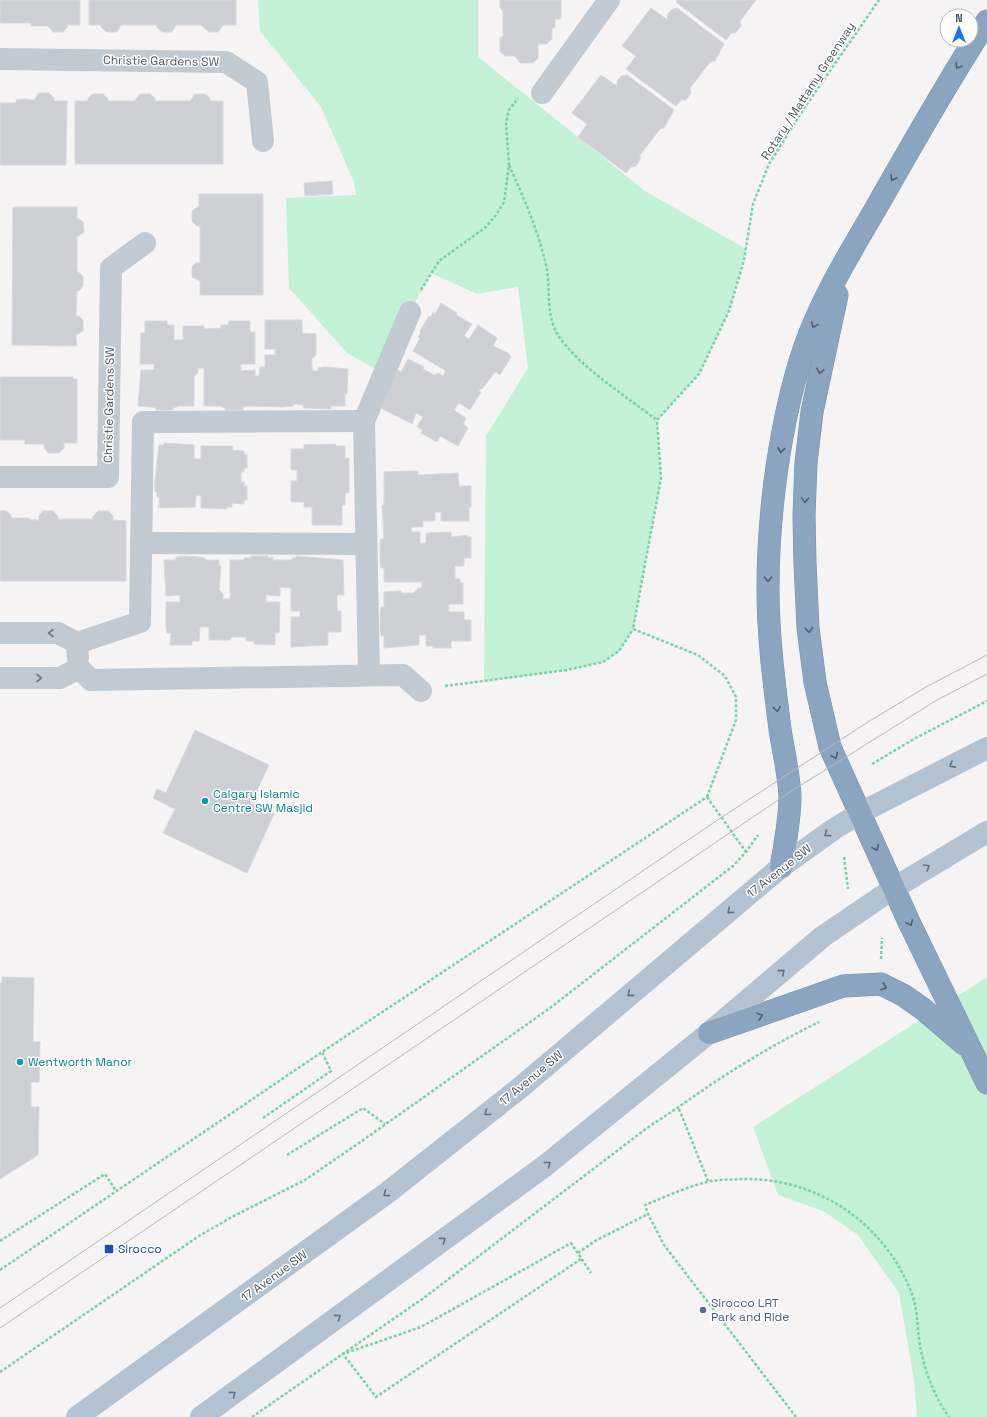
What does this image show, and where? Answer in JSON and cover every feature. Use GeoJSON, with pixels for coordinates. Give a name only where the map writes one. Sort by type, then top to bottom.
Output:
{"type":"FeatureCollection","features":[{"type":"Feature","properties":{"kind":"highway"},"geometry":{"type":"LineString","coordinates":[[781,867],[790,815],[790,792],[776,702],[768,627],[768,567],[772,511],[787,412],[804,350],[814,325],[844,264],[950,79],[987,21]]}},
{"type":"Feature","properties":{"kind":"highway"},"geometry":{"type":"LineString","coordinates":[[844,264],[812,412],[806,486],[805,563],[808,628],[815,682],[830,747],[894,888],[987,1083]]}},
{"type":"Feature","properties":{"kind":"highway"},"geometry":{"type":"LineString","coordinates":[[709,1033],[843,986],[881,984],[903,995],[923,1009],[971,1050]]}},
{"type":"Feature","properties":{"kind":"main road","name":"17 Avenue SW"},"geometry":{"type":"LineString","coordinates":[[77,1417],[387,1193],[520,1087],[781,867],[834,829],[860,813],[987,748]]}},
{"type":"Feature","properties":{"kind":"main road"},"geometry":{"type":"LineString","coordinates":[[201,1417],[546,1165],[709,1033],[822,937],[894,888],[987,832]]}},
{"type":"Feature","properties":{"kind":"street"},"geometry":{"type":"LineString","coordinates":[[531,93],[610,0]]}},
{"type":"Feature","properties":{"kind":"street","name":"Christie Gardens SW"},"geometry":{"type":"LineString","coordinates":[[0,59],[226,62],[257,82],[263,141]]}},
{"type":"Feature","properties":{"kind":"street","name":"Christie Gardens SW"},"geometry":{"type":"LineString","coordinates":[[0,477],[108,477],[111,268],[145,243]]}},
{"type":"Feature","properties":{"kind":"street"},"geometry":{"type":"LineString","coordinates":[[369,675],[364,421],[410,312]]}},
{"type":"Feature","properties":{"kind":"street"},"geometry":{"type":"LineString","coordinates":[[0,633],[58,633],[77,643],[140,622],[143,422],[364,421]]}},
{"type":"Feature","properties":{"kind":"street"},"geometry":{"type":"LineString","coordinates":[[141,543],[366,544]]}},
{"type":"Feature","properties":{"kind":"street"},"geometry":{"type":"LineString","coordinates":[[77,643],[79,668],[91,680],[403,675],[421,692]]}},
{"type":"Feature","properties":{"kind":"street"},"geometry":{"type":"LineString","coordinates":[[0,678],[60,678],[79,668]]}},
{"type":"Feature","properties":{"kind":"path","name":"Rotary / Mattamy Greenway"},"geometry":{"type":"LineString","coordinates":[[657,420],[699,374],[729,312],[744,260],[753,204],[769,164],[805,107],[879,0]]}},
{"type":"Feature","properties":{"kind":"path"},"geometry":{"type":"LineString","coordinates":[[410,312],[430,273],[439,261],[486,227],[504,202],[509,165],[506,123],[509,110],[531,93]]}},
{"type":"Feature","properties":{"kind":"path"},"geometry":{"type":"LineString","coordinates":[[421,692],[447,686],[567,670],[603,662],[619,651],[633,629],[661,478],[657,420],[608,383],[574,354],[558,335],[551,318],[546,263],[538,235],[509,165]]}},
{"type":"Feature","properties":{"kind":"path"},"geometry":{"type":"LineString","coordinates":[[0,1270],[322,1052],[707,797],[736,720],[736,697],[725,676],[698,655],[633,629]]}},
{"type":"Feature","properties":{"kind":"path"},"geometry":{"type":"LineString","coordinates":[[872,764],[914,739],[987,701]]}},
{"type":"Feature","properties":{"kind":"path"},"geometry":{"type":"LineString","coordinates":[[707,797],[746,852]]}},
{"type":"Feature","properties":{"kind":"path"},"geometry":{"type":"LineString","coordinates":[[0,1372],[199,1236],[230,1218],[305,1180],[550,1008],[734,866],[758,835]]}},
{"type":"Feature","properties":{"kind":"path"},"geometry":{"type":"LineString","coordinates":[[844,857],[848,894]]}},
{"type":"Feature","properties":{"kind":"path"},"geometry":{"type":"LineString","coordinates":[[252,1417],[425,1297],[651,1125],[755,1057],[790,1036],[824,1020]]}},
{"type":"Feature","properties":{"kind":"path"},"geometry":{"type":"LineString","coordinates":[[263,1118],[331,1071],[322,1052]]}},
{"type":"Feature","properties":{"kind":"path"},"geometry":{"type":"LineString","coordinates":[[287,1155],[363,1108],[385,1124]]}},
{"type":"Feature","properties":{"kind":"path"},"geometry":{"type":"LineString","coordinates":[[679,1108],[708,1181]]}},
{"type":"Feature","properties":{"kind":"path"},"geometry":{"type":"LineString","coordinates":[[0,1241],[105,1174],[116,1191]]}},
{"type":"Feature","properties":{"kind":"path"},"geometry":{"type":"LineString","coordinates":[[796,1417],[680,1268],[664,1245],[645,1205],[708,1181],[750,1179],[774,1181],[819,1193],[859,1218],[876,1234],[894,1258],[912,1296],[918,1319],[920,1344],[933,1389],[949,1417]]}},
{"type":"Feature","properties":{"kind":"path"},"geometry":{"type":"LineString","coordinates":[[578,1253],[595,1241],[648,1214]]}},
{"type":"Feature","properties":{"kind":"path"},"geometry":{"type":"LineString","coordinates":[[343,1354],[422,1327],[571,1243],[591,1274]]}},
{"type":"Feature","properties":{"kind":"path"},"geometry":{"type":"LineString","coordinates":[[343,1354],[376,1397],[582,1259]]}},
{"type":"Feature","properties":{"kind":"green space"},"geometry":{"type":"Polygon","coordinates":[[[258,0],[478,0],[478,57],[645,191],[746,249],[729,311],[699,374],[657,420],[661,478],[633,629],[619,651],[603,662],[567,670],[484,681],[486,436],[528,368],[518,287],[477,294],[431,273],[410,312],[384,374],[347,353],[289,288],[286,198],[356,195],[354,182],[321,107],[260,31],[258,0]]]}},
{"type":"Feature","properties":{"kind":"green space"},"geometry":{"type":"Polygon","coordinates":[[[987,977],[987,1417],[917,1417],[914,1380],[899,1293],[858,1235],[823,1211],[778,1195],[753,1127],[987,977]]]}},
{"type":"Feature","properties":{"kind":"building"},"geometry":{"type":"Polygon","coordinates":[[[0,0],[80,0],[80,25],[67,25],[67,28],[63,32],[53,32],[48,26],[31,26],[31,23],[0,23],[0,0]]]}},
{"type":"Feature","properties":{"kind":"building"},"geometry":{"type":"Polygon","coordinates":[[[89,0],[236,0],[236,25],[223,25],[218,32],[209,32],[201,25],[176,25],[172,32],[162,32],[157,28],[157,25],[121,25],[117,32],[107,32],[101,27],[101,25],[89,25],[89,0]]]}},
{"type":"Feature","properties":{"kind":"building"},"geometry":{"type":"Polygon","coordinates":[[[500,0],[561,0],[561,19],[555,19],[555,28],[552,28],[552,39],[547,44],[538,44],[538,58],[533,63],[520,63],[515,56],[505,56],[500,52],[500,38],[503,36],[503,11],[500,8],[500,0]]]}},
{"type":"Feature","properties":{"kind":"building"},"geometry":{"type":"Polygon","coordinates":[[[678,0],[756,0],[740,21],[741,26],[735,33],[731,33],[726,40],[676,2],[678,0]]]}},
{"type":"Feature","properties":{"kind":"building"},"geometry":{"type":"Polygon","coordinates":[[[651,8],[668,20],[667,15],[671,10],[677,8],[724,44],[715,61],[710,62],[690,88],[691,93],[686,100],[681,100],[676,106],[626,69],[636,56],[622,46],[651,8]]]}},
{"type":"Feature","properties":{"kind":"building"},"geometry":{"type":"Polygon","coordinates":[[[601,75],[617,86],[617,81],[621,76],[627,75],[674,110],[664,128],[660,129],[640,155],[640,159],[636,166],[631,167],[626,173],[578,137],[587,124],[572,113],[601,75]]]}},
{"type":"Feature","properties":{"kind":"building"},"geometry":{"type":"Polygon","coordinates":[[[39,93],[49,93],[54,98],[54,101],[67,101],[66,165],[0,165],[0,103],[16,103],[16,100],[25,99],[34,100],[39,93]]]}},
{"type":"Feature","properties":{"kind":"building"},"geometry":{"type":"Polygon","coordinates":[[[93,94],[103,94],[108,101],[135,101],[140,94],[150,94],[155,98],[155,101],[190,101],[195,94],[205,94],[210,98],[210,101],[223,101],[223,164],[75,164],[75,101],[88,101],[88,98],[93,94]]]}},
{"type":"Feature","properties":{"kind":"building"},"geometry":{"type":"Polygon","coordinates":[[[332,181],[333,194],[305,196],[304,183],[332,181]]]}},
{"type":"Feature","properties":{"kind":"building"},"geometry":{"type":"Polygon","coordinates":[[[199,194],[263,194],[263,295],[200,295],[200,281],[192,277],[192,267],[196,263],[200,263],[200,226],[197,226],[192,221],[192,211],[199,206],[199,194]]]}},
{"type":"Feature","properties":{"kind":"building"},"geometry":{"type":"Polygon","coordinates":[[[13,207],[77,207],[77,218],[83,222],[84,232],[77,237],[77,271],[83,276],[83,286],[79,291],[77,291],[76,316],[79,316],[83,320],[83,331],[76,335],[77,346],[12,345],[13,207]]]}},
{"type":"Feature","properties":{"kind":"building"},"geometry":{"type":"Polygon","coordinates":[[[441,303],[457,313],[456,315],[472,324],[464,336],[469,339],[478,325],[497,338],[493,346],[508,353],[511,357],[500,375],[495,372],[482,389],[480,389],[479,391],[481,392],[470,410],[459,403],[454,410],[466,418],[463,424],[468,428],[458,446],[440,436],[437,442],[421,433],[423,430],[417,427],[423,417],[416,413],[412,424],[379,407],[394,375],[398,370],[401,372],[408,359],[424,367],[423,369],[434,375],[439,373],[443,376],[446,371],[413,351],[420,338],[418,337],[421,332],[420,331],[429,316],[431,317],[433,312],[435,314],[441,303]]]}},
{"type":"Feature","properties":{"kind":"building"},"geometry":{"type":"Polygon","coordinates":[[[265,320],[302,320],[302,333],[316,334],[316,355],[312,359],[312,371],[318,371],[318,368],[325,367],[348,369],[345,406],[331,406],[331,409],[303,408],[303,405],[293,404],[293,406],[283,407],[247,406],[243,407],[243,410],[225,410],[225,408],[219,406],[204,406],[204,368],[198,368],[198,372],[194,377],[194,406],[179,406],[173,408],[173,410],[156,410],[156,408],[138,406],[141,370],[154,370],[154,364],[140,364],[141,333],[145,333],[145,321],[167,321],[167,325],[174,325],[174,340],[183,340],[183,326],[204,326],[204,329],[221,328],[221,325],[228,325],[229,321],[250,321],[250,332],[255,332],[255,364],[241,364],[241,371],[255,370],[255,376],[259,376],[260,367],[265,367],[265,355],[275,355],[275,349],[265,349],[265,320]]]}},
{"type":"Feature","properties":{"kind":"building"},"geometry":{"type":"Polygon","coordinates":[[[0,377],[73,377],[73,379],[77,379],[77,443],[64,443],[64,448],[59,453],[48,453],[44,447],[44,444],[25,444],[25,440],[0,440],[0,377]]]}},
{"type":"Feature","properties":{"kind":"building"},"geometry":{"type":"Polygon","coordinates":[[[164,443],[194,445],[194,459],[201,459],[201,446],[233,446],[232,450],[244,451],[244,454],[247,455],[247,468],[244,468],[244,472],[241,472],[241,482],[244,482],[244,486],[247,486],[247,500],[244,500],[244,504],[232,503],[232,507],[227,507],[227,509],[201,508],[201,496],[196,495],[195,507],[159,508],[159,497],[157,497],[157,492],[155,492],[155,480],[159,445],[164,445],[164,443]]]}},
{"type":"Feature","properties":{"kind":"building"},"geometry":{"type":"Polygon","coordinates":[[[336,444],[336,446],[345,446],[345,458],[349,458],[349,493],[345,493],[345,505],[342,505],[342,525],[312,525],[312,507],[304,507],[304,502],[291,502],[291,481],[297,481],[297,470],[291,470],[291,449],[304,449],[304,445],[336,444]]]}},
{"type":"Feature","properties":{"kind":"building"},"geometry":{"type":"Polygon","coordinates":[[[418,471],[418,475],[458,473],[459,486],[471,486],[469,521],[441,521],[441,512],[435,512],[435,521],[423,521],[423,527],[411,527],[412,532],[420,532],[420,543],[426,543],[426,533],[451,532],[451,537],[467,535],[467,537],[471,537],[471,558],[464,558],[464,566],[455,566],[455,579],[460,579],[460,583],[463,583],[463,604],[449,604],[449,612],[464,612],[464,620],[471,620],[471,641],[451,641],[451,648],[433,648],[433,646],[426,646],[426,635],[419,635],[419,645],[384,648],[384,636],[381,636],[380,631],[380,614],[381,607],[384,607],[384,592],[401,591],[401,593],[414,593],[418,588],[422,588],[422,582],[384,582],[384,568],[381,568],[380,561],[380,544],[381,539],[384,539],[382,505],[384,505],[384,472],[418,471]]]}},
{"type":"Feature","properties":{"kind":"building"},"geometry":{"type":"Polygon","coordinates":[[[0,511],[6,511],[11,515],[11,518],[29,518],[30,520],[39,520],[39,516],[43,511],[53,511],[58,516],[58,519],[93,519],[93,516],[98,511],[108,511],[113,516],[113,520],[126,521],[126,581],[0,581],[0,511]]]}},
{"type":"Feature","properties":{"kind":"building"},"geometry":{"type":"Polygon","coordinates":[[[182,556],[205,558],[205,560],[219,560],[219,566],[221,566],[219,590],[223,594],[223,599],[230,599],[230,560],[244,560],[244,558],[251,558],[251,556],[268,556],[268,558],[273,557],[273,560],[292,560],[292,558],[296,558],[296,556],[343,560],[344,595],[337,595],[338,611],[341,611],[341,632],[328,632],[328,645],[291,647],[291,617],[300,617],[300,611],[291,611],[291,588],[280,587],[280,596],[266,595],[266,602],[280,602],[279,633],[275,633],[275,645],[254,644],[254,641],[246,641],[246,637],[233,637],[230,638],[230,640],[209,640],[209,627],[200,627],[199,641],[192,641],[192,645],[170,645],[171,633],[167,633],[166,627],[166,602],[180,602],[180,595],[166,596],[164,560],[176,560],[176,557],[182,556]]]}},
{"type":"Feature","properties":{"kind":"building","name":"Calgary Islamic Centre SW Masjid"},"geometry":{"type":"Polygon","coordinates":[[[195,730],[269,765],[251,803],[274,814],[247,873],[163,833],[175,809],[153,798],[157,789],[166,793],[195,730]]]}},
{"type":"Feature","properties":{"kind":"building","name":"Wentworth Manor"},"geometry":{"type":"Polygon","coordinates":[[[2,977],[34,978],[33,1042],[40,1042],[39,1082],[31,1082],[31,1107],[39,1107],[38,1155],[0,1179],[0,983],[2,983],[2,977]]]}},
{"type":"Feature","properties":{"kind":"tram line"},"geometry":{"type":"LineString","coordinates":[[0,1308],[722,817],[868,722],[926,687],[987,655]]}},
{"type":"Feature","properties":{"kind":"tram line"},"geometry":{"type":"LineString","coordinates":[[0,1328],[790,792],[937,700],[987,674]]}},
{"type":"Feature","properties":{"kind":"place","name":"Calgary Islamic Centre SW Masjid"},"geometry":{"type":"Point","coordinates":[205,801]}},
{"type":"Feature","properties":{"kind":"place","name":"Wentworth Manor"},"geometry":{"type":"Point","coordinates":[20,1062]}},
{"type":"Feature","properties":{"kind":"place","name":"Sirocco"},"geometry":{"type":"Point","coordinates":[109,1249]}},
{"type":"Feature","properties":{"kind":"place","name":"Sirocco LRT Park and Ride"},"geometry":{"type":"Point","coordinates":[703,1310]}}]}
